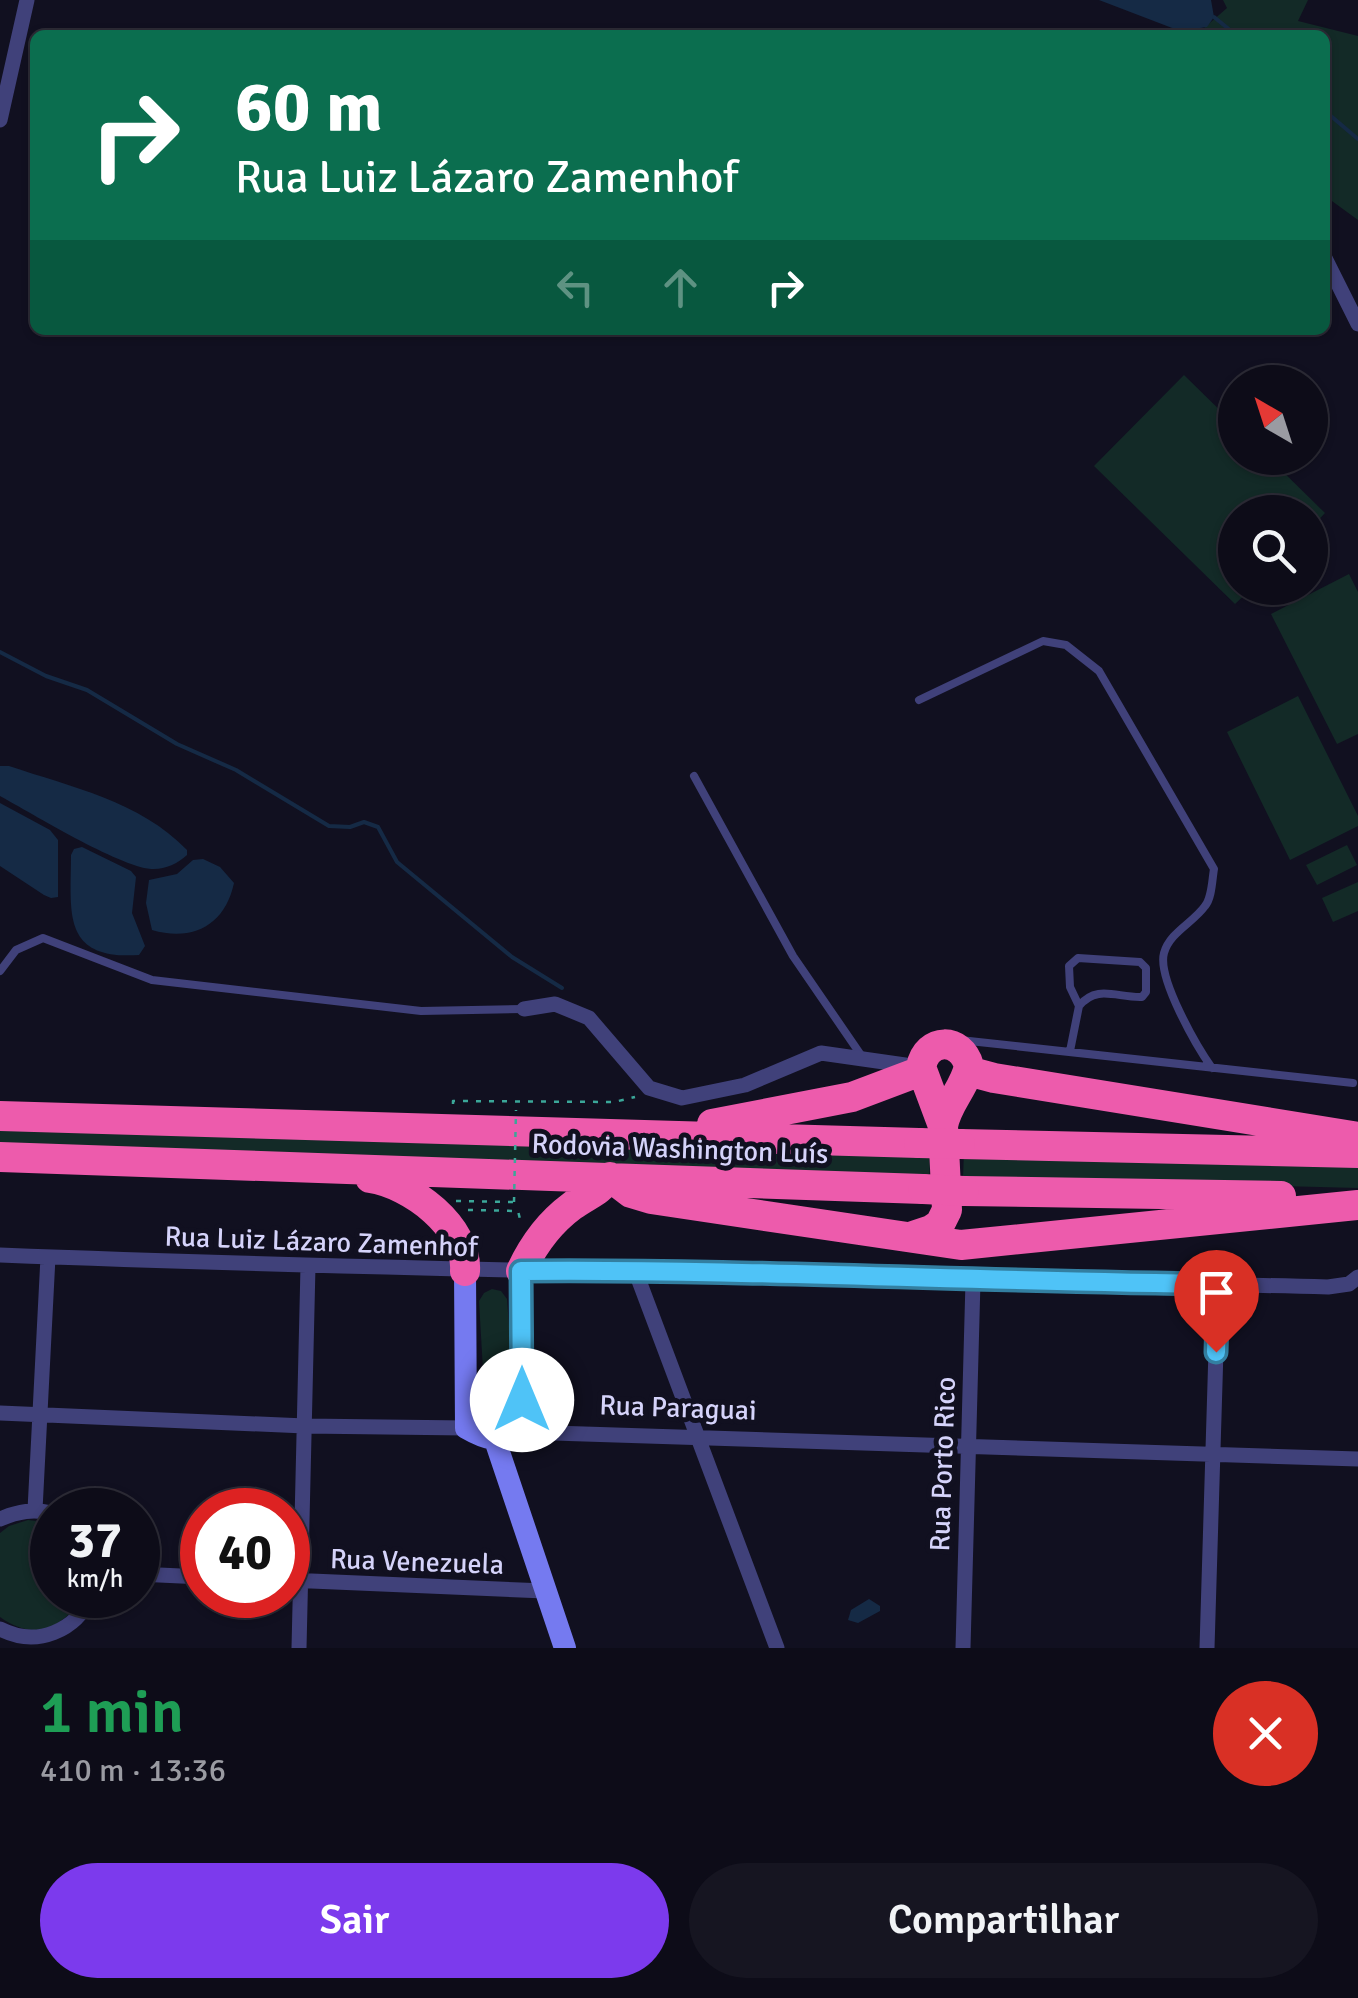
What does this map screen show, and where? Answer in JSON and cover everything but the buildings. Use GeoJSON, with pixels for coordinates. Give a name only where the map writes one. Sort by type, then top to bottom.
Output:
{"type":"FeatureCollection","features":[{"type":"Feature","properties":{"kind":"highway"},"geometry":{"type":"LineString","coordinates":[[543,1130],[704,1125],[852,1097],[956,1046],[994,1078],[1358,1138]]}},
{"type":"Feature","properties":{"kind":"highway"},"geometry":{"type":"LineString","coordinates":[[927,1061],[955,1201],[967,1233],[992,1244]]}},
{"type":"Feature","properties":{"kind":"highway"},"geometry":{"type":"LineString","coordinates":[[941,1138],[950,1102],[975,1063]]}},
{"type":"Feature","properties":{"kind":"highway","name":"Rodovia Washington Luís"},"geometry":{"type":"LineString","coordinates":[[0,1116],[941,1138],[1358,1153]]}},
{"type":"Feature","properties":{"kind":"highway","name":"Rodovia Washington Luís"},"geometry":{"type":"LineString","coordinates":[[0,1157],[923,1189],[955,1201],[1358,1197]]}},
{"type":"Feature","properties":{"kind":"highway"},"geometry":{"type":"LineString","coordinates":[[303,1168],[381,1180],[403,1188],[457,1238],[466,1256],[466,1271]]}},
{"type":"Feature","properties":{"kind":"highway"},"geometry":{"type":"LineString","coordinates":[[521,1271],[553,1222],[578,1202],[598,1193],[610,1177],[631,1193],[650,1200],[961,1246],[1358,1205]]}},
{"type":"Feature","properties":{"kind":"highway"},"geometry":{"type":"LineString","coordinates":[[910,1237],[940,1224],[955,1201]]}},
{"type":"Feature","properties":{"kind":"street"},"geometry":{"type":"LineString","coordinates":[[0,120],[6,63],[27,0]]}},
{"type":"Feature","properties":{"kind":"street"},"geometry":{"type":"LineString","coordinates":[[1330,268],[1358,324]]}},
{"type":"Feature","properties":{"kind":"street"},"geometry":{"type":"LineString","coordinates":[[524,1009],[555,1004],[589,1018],[649,1088],[682,1098],[745,1085],[821,1053],[927,1061]]}},
{"type":"Feature","properties":{"kind":"street","name":"Rua Luiz Lázaro Zamenhof"},"geometry":{"type":"LineString","coordinates":[[0,1255],[466,1271],[635,1270],[973,1281],[1339,1286],[1358,1277]]}},
{"type":"Feature","properties":{"kind":"street"},"geometry":{"type":"LineString","coordinates":[[37,1488],[48,1256]]}},
{"type":"Feature","properties":{"kind":"street"},"geometry":{"type":"LineString","coordinates":[[301,1488],[308,1266]]}},
{"type":"Feature","properties":{"kind":"street"},"geometry":{"type":"LineString","coordinates":[[635,1270],[776,1648]]}},
{"type":"Feature","properties":{"kind":"street"},"geometry":{"type":"LineString","coordinates":[[466,1271],[466,1428]]}},
{"type":"Feature","properties":{"kind":"street"},"geometry":{"type":"LineString","coordinates":[[521,1271],[522,1432]]}},
{"type":"Feature","properties":{"kind":"street","name":"Rua Porto Rico"},"geometry":{"type":"LineString","coordinates":[[963,1648],[973,1281]]}},
{"type":"Feature","properties":{"kind":"street"},"geometry":{"type":"LineString","coordinates":[[1206,1648],[1218,1284]]}},
{"type":"Feature","properties":{"kind":"street"},"geometry":{"type":"LineString","coordinates":[[0,1412],[305,1426],[466,1428],[495,1440],[566,1648]]}},
{"type":"Feature","properties":{"kind":"street","name":"Rua Paraguai"},"geometry":{"type":"LineString","coordinates":[[495,1440],[510,1440],[522,1432],[1358,1460]]}},
{"type":"Feature","properties":{"kind":"street"},"geometry":{"type":"LineString","coordinates":[[0,1519],[30,1511]]}},
{"type":"Feature","properties":{"kind":"street","name":"Rua Venezuela"},"geometry":{"type":"LineString","coordinates":[[310,1581],[544,1591]]}},
{"type":"Feature","properties":{"kind":"street"},"geometry":{"type":"LineString","coordinates":[[0,1630],[29,1643],[67,1628],[79,1618]]}},
{"type":"Feature","properties":{"kind":"street"},"geometry":{"type":"LineString","coordinates":[[297,1618],[299,1648]]}},
{"type":"Feature","properties":{"kind":"lane"},"geometry":{"type":"LineString","coordinates":[[919,700],[1043,641],[1066,646],[1099,671],[1214,869],[1207,904],[1177,932],[1164,954],[1164,972],[1195,1044],[1212,1068]]}},
{"type":"Feature","properties":{"kind":"lane"},"geometry":{"type":"LineString","coordinates":[[694,776],[793,956],[863,1058]]}},
{"type":"Feature","properties":{"kind":"lane"},"geometry":{"type":"LineString","coordinates":[[0,971],[16,950],[43,938],[152,980],[421,1012],[524,1009]]}},
{"type":"Feature","properties":{"kind":"lane"},"geometry":{"type":"LineString","coordinates":[[1070,1051],[1079,1006],[1088,995],[1100,992],[1142,996],[1146,992],[1146,968],[1140,962],[1078,958],[1068,966],[1070,987],[1079,1006]]}},
{"type":"Feature","properties":{"kind":"lane"},"geometry":{"type":"LineString","coordinates":[[927,1061],[968,1040],[1353,1083]]}},
{"type":"Feature","properties":{"kind":"lane"},"geometry":{"type":"LineString","coordinates":[[975,1063],[996,1044]]}},
{"type":"Feature","properties":{"kind":"path"},"geometry":{"type":"LineString","coordinates":[[453,1109],[453,1101],[614,1102],[631,1099],[649,1088]]}},
{"type":"Feature","properties":{"kind":"path"},"geometry":{"type":"LineString","coordinates":[[450,1201],[514,1202],[516,1110]]}},
{"type":"Feature","properties":{"kind":"path"},"geometry":{"type":"LineString","coordinates":[[467,1210],[518,1211]]}},
{"type":"Feature","properties":{"kind":"green space"},"geometry":{"type":"Polygon","coordinates":[[[1223,0],[1308,0],[1298,21],[1358,36],[1358,220],[1330,200],[1330,30],[1202,30],[1227,8],[1223,0]]]}},
{"type":"Feature","properties":{"kind":"green space"},"geometry":{"type":"Polygon","coordinates":[[[1184,375],[1218,408],[1218,475],[1286,475],[1307,495],[1218,495],[1218,587],[1094,466],[1184,375]]]}},
{"type":"Feature","properties":{"kind":"green space"},"geometry":{"type":"Polygon","coordinates":[[[1349,574],[1358,592],[1358,734],[1337,744],[1271,614],[1289,605],[1328,605],[1328,585],[1349,574]]]}},
{"type":"Feature","properties":{"kind":"green space"},"geometry":{"type":"Polygon","coordinates":[[[1298,696],[1358,816],[1358,826],[1290,860],[1227,732],[1298,696]]]}},
{"type":"Feature","properties":{"kind":"green space"},"geometry":{"type":"Polygon","coordinates":[[[1347,845],[1357,865],[1317,885],[1306,865],[1347,845]]]}},
{"type":"Feature","properties":{"kind":"green space"},"geometry":{"type":"Polygon","coordinates":[[[1358,882],[1358,911],[1333,922],[1322,898],[1358,882]]]}},
{"type":"Feature","properties":{"kind":"green space"},"geometry":{"type":"Polygon","coordinates":[[[0,1125],[931,1150],[929,1177],[0,1152],[0,1125]]]}},
{"type":"Feature","properties":{"kind":"green space"},"geometry":{"type":"Polygon","coordinates":[[[964,1151],[1358,1161],[1358,1188],[963,1178],[964,1151]]]}},
{"type":"Feature","properties":{"kind":"green space"},"geometry":{"type":"Polygon","coordinates":[[[492,1289],[501,1291],[507,1299],[515,1405],[504,1417],[490,1413],[485,1405],[479,1301],[492,1289]]]}},
{"type":"Feature","properties":{"kind":"green space"},"geometry":{"type":"Polygon","coordinates":[[[30,1520],[30,1618],[65,1618],[48,1628],[25,1629],[0,1617],[0,1533],[30,1520]]]}},
{"type":"Feature","properties":{"kind":"water"},"geometry":{"type":"Polygon","coordinates":[[[1099,0],[1211,0],[1214,17],[1207,27],[1177,30],[1099,0]]]}},
{"type":"Feature","properties":{"kind":"water"},"geometry":{"type":"Polygon","coordinates":[[[0,766],[126,807],[168,833],[187,850],[187,855],[170,866],[151,869],[97,849],[0,796],[0,766]]]}},
{"type":"Feature","properties":{"kind":"water"},"geometry":{"type":"Polygon","coordinates":[[[0,803],[50,830],[58,840],[58,897],[44,895],[0,866],[0,803]]]}},
{"type":"Feature","properties":{"kind":"water"},"geometry":{"type":"Polygon","coordinates":[[[82,847],[136,877],[132,913],[145,946],[139,955],[95,950],[83,941],[76,928],[71,855],[74,849],[82,847]]]}},
{"type":"Feature","properties":{"kind":"water"},"geometry":{"type":"Polygon","coordinates":[[[203,859],[220,867],[234,883],[223,910],[205,927],[194,931],[181,934],[152,930],[146,903],[149,880],[177,874],[193,860],[203,859]]]}},
{"type":"Feature","properties":{"kind":"water"},"geometry":{"type":"Polygon","coordinates":[[[869,1599],[880,1606],[880,1611],[858,1623],[848,1620],[851,1610],[869,1599]]]}},
{"type":"Feature","properties":{"kind":"waterway"},"geometry":{"type":"LineString","coordinates":[[1214,17],[1230,30]]}},
{"type":"Feature","properties":{"kind":"waterway"},"geometry":{"type":"LineString","coordinates":[[1330,115],[1358,139]]}},
{"type":"Feature","properties":{"kind":"waterway"},"geometry":{"type":"LineString","coordinates":[[0,652],[46,676],[87,690],[177,744],[236,770],[329,826],[350,827],[364,822],[378,827],[397,862],[512,957],[562,988]]}},
{"type":"Feature","properties":{"kind":"route"},"geometry":{"type":"LineString","coordinates":[[522,1400],[521,1271],[635,1270],[1218,1284],[1216,1352]]}}]}
